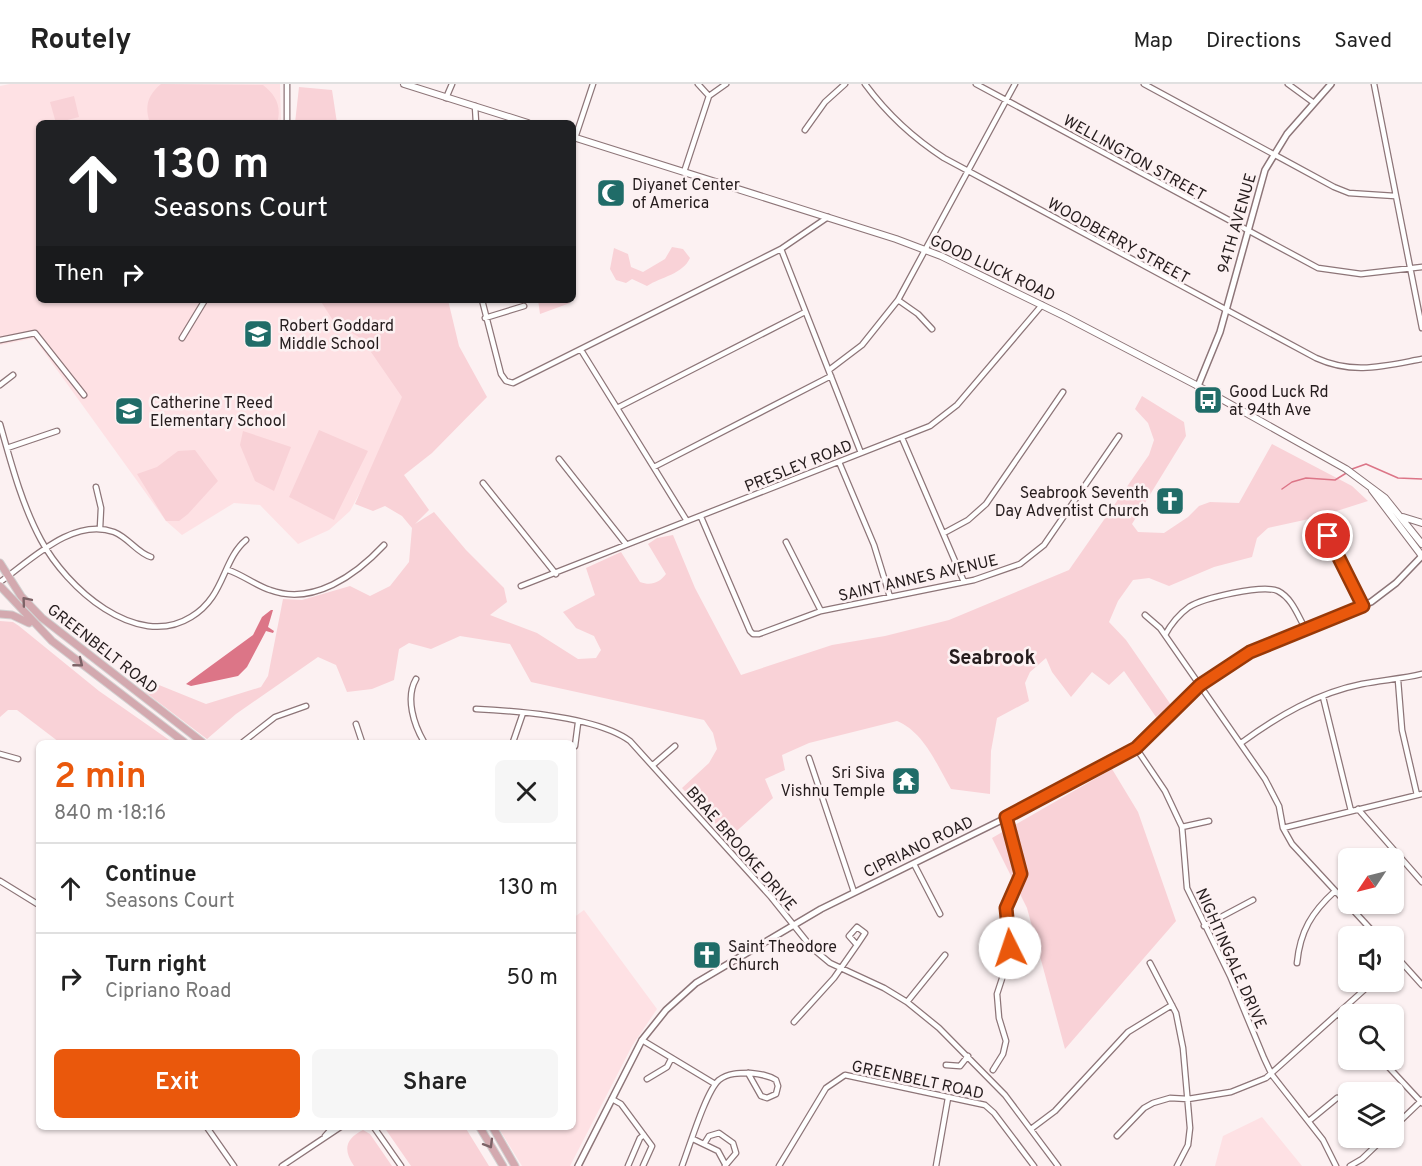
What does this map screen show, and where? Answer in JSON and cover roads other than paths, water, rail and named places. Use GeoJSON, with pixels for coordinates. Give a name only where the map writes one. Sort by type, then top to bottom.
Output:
{"type":"FeatureCollection","features":[{"type":"Feature","properties":{"kind":"main road"},"geometry":{"type":"LineString","coordinates":[[404,84],[519,120]]}},
{"type":"Feature","properties":{"kind":"main road","name":"GOOD LUCK ROAD"},"geometry":{"type":"LineString","coordinates":[[576,138],[926,250],[1042,305],[1198,386],[1346,469],[1385,498],[1422,544]]}},
{"type":"Feature","properties":{"kind":"main road","name":"GOOD LUCK ROAD"},"geometry":{"type":"LineString","coordinates":[[1372,488],[1422,556]]}},
{"type":"Feature","properties":{"kind":"main road"},"geometry":{"type":"LineString","coordinates":[[1398,512],[1410,521],[1422,523]]}},
{"type":"Feature","properties":{"kind":"main road","name":"GREENBELT ROAD"},"geometry":{"type":"LineString","coordinates":[[0,563],[42,618],[199,740]]}},
{"type":"Feature","properties":{"kind":"main road","name":"GREENBELT ROAD"},"geometry":{"type":"LineString","coordinates":[[0,584],[34,625],[84,667],[181,740]]}},
{"type":"Feature","properties":{"kind":"main road"},"geometry":{"type":"LineString","coordinates":[[0,614],[12,615],[34,625]]}},
{"type":"Feature","properties":{"kind":"main road"},"geometry":{"type":"LineString","coordinates":[[481,1130],[502,1166]]}},
{"type":"Feature","properties":{"kind":"main road"},"geometry":{"type":"LineString","coordinates":[[494,1130],[515,1166]]}},
{"type":"Feature","properties":{"kind":"street"},"geometry":{"type":"LineString","coordinates":[[287,84],[287,120]]}},
{"type":"Feature","properties":{"kind":"street"},"geometry":{"type":"LineString","coordinates":[[447,98],[452,84]]}},
{"type":"Feature","properties":{"kind":"street"},"geometry":{"type":"LineString","coordinates":[[576,131],[593,84]]}},
{"type":"Feature","properties":{"kind":"street"},"geometry":{"type":"LineString","coordinates":[[698,84],[709,96]]}},
{"type":"Feature","properties":{"kind":"street"},"geometry":{"type":"LineString","coordinates":[[684,172],[709,96],[726,84]]}},
{"type":"Feature","properties":{"kind":"street"},"geometry":{"type":"LineString","coordinates":[[805,130],[825,102],[845,84]]}},
{"type":"Feature","properties":{"kind":"street","name":"WOODBERRY STREET"},"geometry":{"type":"LineString","coordinates":[[865,84],[880,104],[910,134],[968,171],[1226,310],[1340,367],[1372,369],[1422,359]]}},
{"type":"Feature","properties":{"kind":"street","name":"WELLINGTON STREET"},"geometry":{"type":"LineString","coordinates":[[976,84],[1302,261],[1332,271],[1361,274],[1422,267]]}},
{"type":"Feature","properties":{"kind":"street"},"geometry":{"type":"LineString","coordinates":[[654,467],[830,373],[862,345],[898,300],[1015,84]]}},
{"type":"Feature","properties":{"kind":"street"},"geometry":{"type":"LineString","coordinates":[[1144,84],[1346,192],[1395,196]]}},
{"type":"Feature","properties":{"kind":"street"},"geometry":{"type":"LineString","coordinates":[[1288,84],[1314,103]]}},
{"type":"Feature","properties":{"kind":"street","name":"94TH AVENUE"},"geometry":{"type":"LineString","coordinates":[[1198,386],[1213,353],[1261,181],[1273,153],[1331,84]]}},
{"type":"Feature","properties":{"kind":"street"},"geometry":{"type":"LineString","coordinates":[[1374,84],[1422,328]]}},
{"type":"Feature","properties":{"kind":"street"},"geometry":{"type":"LineString","coordinates":[[475,106],[476,120]]}},
{"type":"Feature","properties":{"kind":"street"},"geometry":{"type":"LineString","coordinates":[[482,303],[502,377],[510,383],[525,379],[781,249],[828,217]]}},
{"type":"Feature","properties":{"kind":"street"},"geometry":{"type":"LineString","coordinates":[[781,249],[861,453]]}},
{"type":"Feature","properties":{"kind":"street"},"geometry":{"type":"LineString","coordinates":[[898,300],[932,329]]}},
{"type":"Feature","properties":{"kind":"street"},"geometry":{"type":"LineString","coordinates":[[182,338],[203,303]]}},
{"type":"Feature","properties":{"kind":"street","name":"PRESLEY ROAD"},"geometry":{"type":"LineString","coordinates":[[521,586],[902,438],[946,415],[1042,305]]}},
{"type":"Feature","properties":{"kind":"street"},"geometry":{"type":"LineString","coordinates":[[485,318],[524,306]]}},
{"type":"Feature","properties":{"kind":"street"},"geometry":{"type":"LineString","coordinates":[[617,408],[805,312]]}},
{"type":"Feature","properties":{"kind":"street"},"geometry":{"type":"LineString","coordinates":[[0,340],[35,333],[84,395]]}},
{"type":"Feature","properties":{"kind":"street"},"geometry":{"type":"LineString","coordinates":[[581,350],[687,521]]}},
{"type":"Feature","properties":{"kind":"street"},"geometry":{"type":"LineString","coordinates":[[0,385],[13,375]]}},
{"type":"Feature","properties":{"kind":"street"},"geometry":{"type":"LineString","coordinates":[[944,533],[968,520],[986,504],[1063,392]]}},
{"type":"Feature","properties":{"kind":"street"},"geometry":{"type":"LineString","coordinates":[[0,424],[24,502],[46,550],[69,577],[107,610],[130,623],[150,628],[172,625],[195,615],[211,601],[236,551],[246,540]]}},
{"type":"Feature","properties":{"kind":"street"},"geometry":{"type":"LineString","coordinates":[[7,448],[57,431]]}},
{"type":"Feature","properties":{"kind":"street","name":"SAINT ANNES AVENUE"},"geometry":{"type":"LineString","coordinates":[[701,517],[750,631],[755,634],[820,611],[964,582],[1007,570],[1035,554],[1119,436]]}},
{"type":"Feature","properties":{"kind":"street"},"geometry":{"type":"LineString","coordinates":[[902,438],[964,582]]}},
{"type":"Feature","properties":{"kind":"street"},"geometry":{"type":"LineString","coordinates":[[559,459],[626,544]]}},
{"type":"Feature","properties":{"kind":"street"},"geometry":{"type":"LineString","coordinates":[[839,462],[874,545],[890,597]]}},
{"type":"Feature","properties":{"kind":"street"},"geometry":{"type":"LineString","coordinates":[[483,483],[556,573]]}},
{"type":"Feature","properties":{"kind":"street"},"geometry":{"type":"LineString","coordinates":[[96,487],[101,508],[100,528]]}},
{"type":"Feature","properties":{"kind":"street"},"geometry":{"type":"LineString","coordinates":[[1329,526],[1331,544],[1363,606]]}},
{"type":"Feature","properties":{"kind":"street"},"geometry":{"type":"LineString","coordinates":[[0,584],[46,550],[77,532],[100,528],[120,535],[151,557]]}},
{"type":"Feature","properties":{"kind":"street"},"geometry":{"type":"LineString","coordinates":[[786,542],[820,611]]}},
{"type":"Feature","properties":{"kind":"street"},"geometry":{"type":"LineString","coordinates":[[228,570],[275,592],[303,594],[321,590],[352,574],[384,545]]}},
{"type":"Feature","properties":{"kind":"street","name":"CIPRIANO ROAD"},"geometry":{"type":"LineString","coordinates":[[578,1166],[642,1040],[666,1010],[688,989],[793,925],[854,892],[914,864],[1136,748],[1200,685],[1250,652],[1363,606],[1396,583],[1422,556]]}},
{"type":"Feature","properties":{"kind":"street"},"geometry":{"type":"LineString","coordinates":[[1165,635],[1176,618],[1195,603],[1262,589],[1278,591],[1287,597],[1305,628]]}},
{"type":"Feature","properties":{"kind":"street"},"geometry":{"type":"LineString","coordinates":[[1145,615],[1154,621],[1165,635],[1270,786],[1279,806],[1283,828],[1292,844],[1368,926]]}},
{"type":"Feature","properties":{"kind":"street"},"geometry":{"type":"LineString","coordinates":[[1241,742],[1291,710],[1323,697],[1364,683],[1398,680],[1422,674]]}},
{"type":"Feature","properties":{"kind":"street"},"geometry":{"type":"LineString","coordinates":[[416,679],[411,689],[411,704],[423,740]]}},
{"type":"Feature","properties":{"kind":"street"},"geometry":{"type":"LineString","coordinates":[[1283,828],[1420,795],[1402,730],[1398,680]]}},
{"type":"Feature","properties":{"kind":"street"},"geometry":{"type":"LineString","coordinates":[[1323,697],[1351,811]]}},
{"type":"Feature","properties":{"kind":"street"},"geometry":{"type":"LineString","coordinates":[[246,740],[275,717],[306,706]]}},
{"type":"Feature","properties":{"kind":"street","name":"BRAE BROOKE DRIVE"},"geometry":{"type":"LineString","coordinates":[[476,709],[523,713],[605,728],[621,735],[653,765],[818,954],[841,969],[884,988],[907,1002],[968,1056],[1031,1129],[1058,1166]]}},
{"type":"Feature","properties":{"kind":"street"},"geometry":{"type":"LineString","coordinates":[[514,740],[523,713]]}},
{"type":"Feature","properties":{"kind":"street"},"geometry":{"type":"LineString","coordinates":[[576,740],[578,723]]}},
{"type":"Feature","properties":{"kind":"street"},"geometry":{"type":"LineString","coordinates":[[356,724],[356,731],[361,740]]}},
{"type":"Feature","properties":{"kind":"street"},"geometry":{"type":"LineString","coordinates":[[653,765],[675,746]]}},
{"type":"Feature","properties":{"kind":"street","name":"NIGHTINGALE DRIVE"},"geometry":{"type":"LineString","coordinates":[[1136,748],[1161,784],[1182,827],[1187,888],[1230,976],[1272,1075],[1323,1140],[1336,1166]]}},
{"type":"Feature","properties":{"kind":"street"},"geometry":{"type":"LineString","coordinates":[[0,754],[18,759]]}},
{"type":"Feature","properties":{"kind":"street"},"geometry":{"type":"LineString","coordinates":[[809,758],[854,892]]}},
{"type":"Feature","properties":{"kind":"street"},"geometry":{"type":"LineString","coordinates":[[1358,809],[1422,882]]}},
{"type":"Feature","properties":{"kind":"street"},"geometry":{"type":"LineString","coordinates":[[993,1070],[1003,1054],[1006,1041],[999,1018],[997,994],[1010,954],[1006,908],[1021,874],[1014,856],[1006,817]]}},
{"type":"Feature","properties":{"kind":"street"},"geometry":{"type":"LineString","coordinates":[[1182,827],[1209,820]]}},
{"type":"Feature","properties":{"kind":"street"},"geometry":{"type":"LineString","coordinates":[[914,864],[940,914]]}},
{"type":"Feature","properties":{"kind":"street"},"geometry":{"type":"LineString","coordinates":[[0,882],[36,903]]}},
{"type":"Feature","properties":{"kind":"street"},"geometry":{"type":"LineString","coordinates":[[1297,963],[1300,940],[1307,923],[1318,907],[1335,891]]}},
{"type":"Feature","properties":{"kind":"street"},"geometry":{"type":"LineString","coordinates":[[1204,926],[1253,900]]}},
{"type":"Feature","properties":{"kind":"street"},"geometry":{"type":"LineString","coordinates":[[794,1022],[841,969],[857,945]]}},
{"type":"Feature","properties":{"kind":"street"},"geometry":{"type":"LineString","coordinates":[[907,1002],[945,955]]}},
{"type":"Feature","properties":{"kind":"street"},"geometry":{"type":"LineString","coordinates":[[1150,963],[1172,1005],[1180,1027],[1190,1137],[1177,1166]]}},
{"type":"Feature","properties":{"kind":"street"},"geometry":{"type":"LineString","coordinates":[[1404,968],[1422,985]]}},
{"type":"Feature","properties":{"kind":"street"},"geometry":{"type":"LineString","coordinates":[[1350,1004],[1362,992]]}},
{"type":"Feature","properties":{"kind":"street"},"geometry":{"type":"LineString","coordinates":[[1031,1129],[1056,1111],[1128,1032],[1172,1005]]}},
{"type":"Feature","properties":{"kind":"street"},"geometry":{"type":"LineString","coordinates":[[1117,1136],[1148,1106],[1170,1098],[1188,1099],[1244,1089],[1272,1075],[1338,1015]]}},
{"type":"Feature","properties":{"kind":"street"},"geometry":{"type":"LineString","coordinates":[[642,1040],[715,1084]]}},
{"type":"Feature","properties":{"kind":"street"},"geometry":{"type":"LineString","coordinates":[[946,1065],[960,1066],[968,1056]]}},
{"type":"Feature","properties":{"kind":"street"},"geometry":{"type":"LineString","coordinates":[[647,1079],[667,1067],[671,1059]]}},
{"type":"Feature","properties":{"kind":"street"},"geometry":{"type":"LineString","coordinates":[[1391,1070],[1421,1101],[1404,1118]]}},
{"type":"Feature","properties":{"kind":"street"},"geometry":{"type":"LineString","coordinates":[[681,1166],[715,1084],[734,1073],[748,1073],[766,1075],[776,1080],[778,1086],[776,1094],[767,1098],[761,1096],[748,1073]]}},
{"type":"Feature","properties":{"kind":"street","name":"GREENBELT ROAD"},"geometry":{"type":"LineString","coordinates":[[779,1166],[826,1088],[841,1076],[857,1076],[978,1103],[989,1108],[1034,1166]]}},
{"type":"Feature","properties":{"kind":"street"},"geometry":{"type":"LineString","coordinates":[[936,1166],[948,1098]]}},
{"type":"Feature","properties":{"kind":"street"},"geometry":{"type":"LineString","coordinates":[[1309,1121],[1337,1098]]}},
{"type":"Feature","properties":{"kind":"street"},"geometry":{"type":"LineString","coordinates":[[612,1099],[621,1104],[652,1146],[643,1166]]}},
{"type":"Feature","properties":{"kind":"street"},"geometry":{"type":"LineString","coordinates":[[209,1130],[234,1166]]}},
{"type":"Feature","properties":{"kind":"street"},"geometry":{"type":"LineString","coordinates":[[323,1138],[330,1130]]}},
{"type":"Feature","properties":{"kind":"street"},"geometry":{"type":"LineString","coordinates":[[282,1166],[336,1130]]}},
{"type":"Feature","properties":{"kind":"street"},"geometry":{"type":"LineString","coordinates":[[376,1130],[401,1166]]}},
{"type":"Feature","properties":{"kind":"street"},"geometry":{"type":"LineString","coordinates":[[693,1139],[718,1151],[725,1165],[732,1161],[736,1153],[735,1146],[728,1138],[716,1133],[709,1136],[704,1144]]}},
{"type":"Feature","properties":{"kind":"street"},"geometry":{"type":"LineString","coordinates":[[628,1166],[640,1138],[644,1135]]}},
{"type":"Feature","properties":{"kind":"street"},"geometry":{"type":"LineString","coordinates":[[1350,1166],[1374,1148]]}},
{"type":"Feature","properties":{"kind":"waterway"},"geometry":{"type":"LineString","coordinates":[[1352,469],[1366,464],[1398,478],[1422,479]]}},
{"type":"Feature","properties":{"kind":"waterway"},"geometry":{"type":"LineString","coordinates":[[1282,489],[1292,482],[1306,478],[1335,480],[1348,472]]}},
{"type":"Feature","properties":{"kind":"place","name":"Diyanet Center of America"},"geometry":{"type":"Point","coordinates":[611,193]}},
{"type":"Feature","properties":{"kind":"place","name":"Robert Goddard Middle School"},"geometry":{"type":"Point","coordinates":[258,334]}},
{"type":"Feature","properties":{"kind":"place","name":"Good Luck Rd at 94th Ave"},"geometry":{"type":"Point","coordinates":[1208,400]}},
{"type":"Feature","properties":{"kind":"place","name":"Catherine T Reed Elementary School"},"geometry":{"type":"Point","coordinates":[129,411]}},
{"type":"Feature","properties":{"kind":"place","name":"Seabrook Seventh Day Adventist Church"},"geometry":{"type":"Point","coordinates":[1170,501]}},
{"type":"Feature","properties":{"kind":"place","name":"Sri Siva Vishnu Temple"},"geometry":{"type":"Point","coordinates":[906,781]}},
{"type":"Feature","properties":{"kind":"place","name":"Saint Theodore Church"},"geometry":{"type":"Point","coordinates":[707,955]}},
{"type":"Feature","properties":{"kind":"district","name":"Seabrook"},"geometry":{"type":"Point","coordinates":[992,657]}}]}
